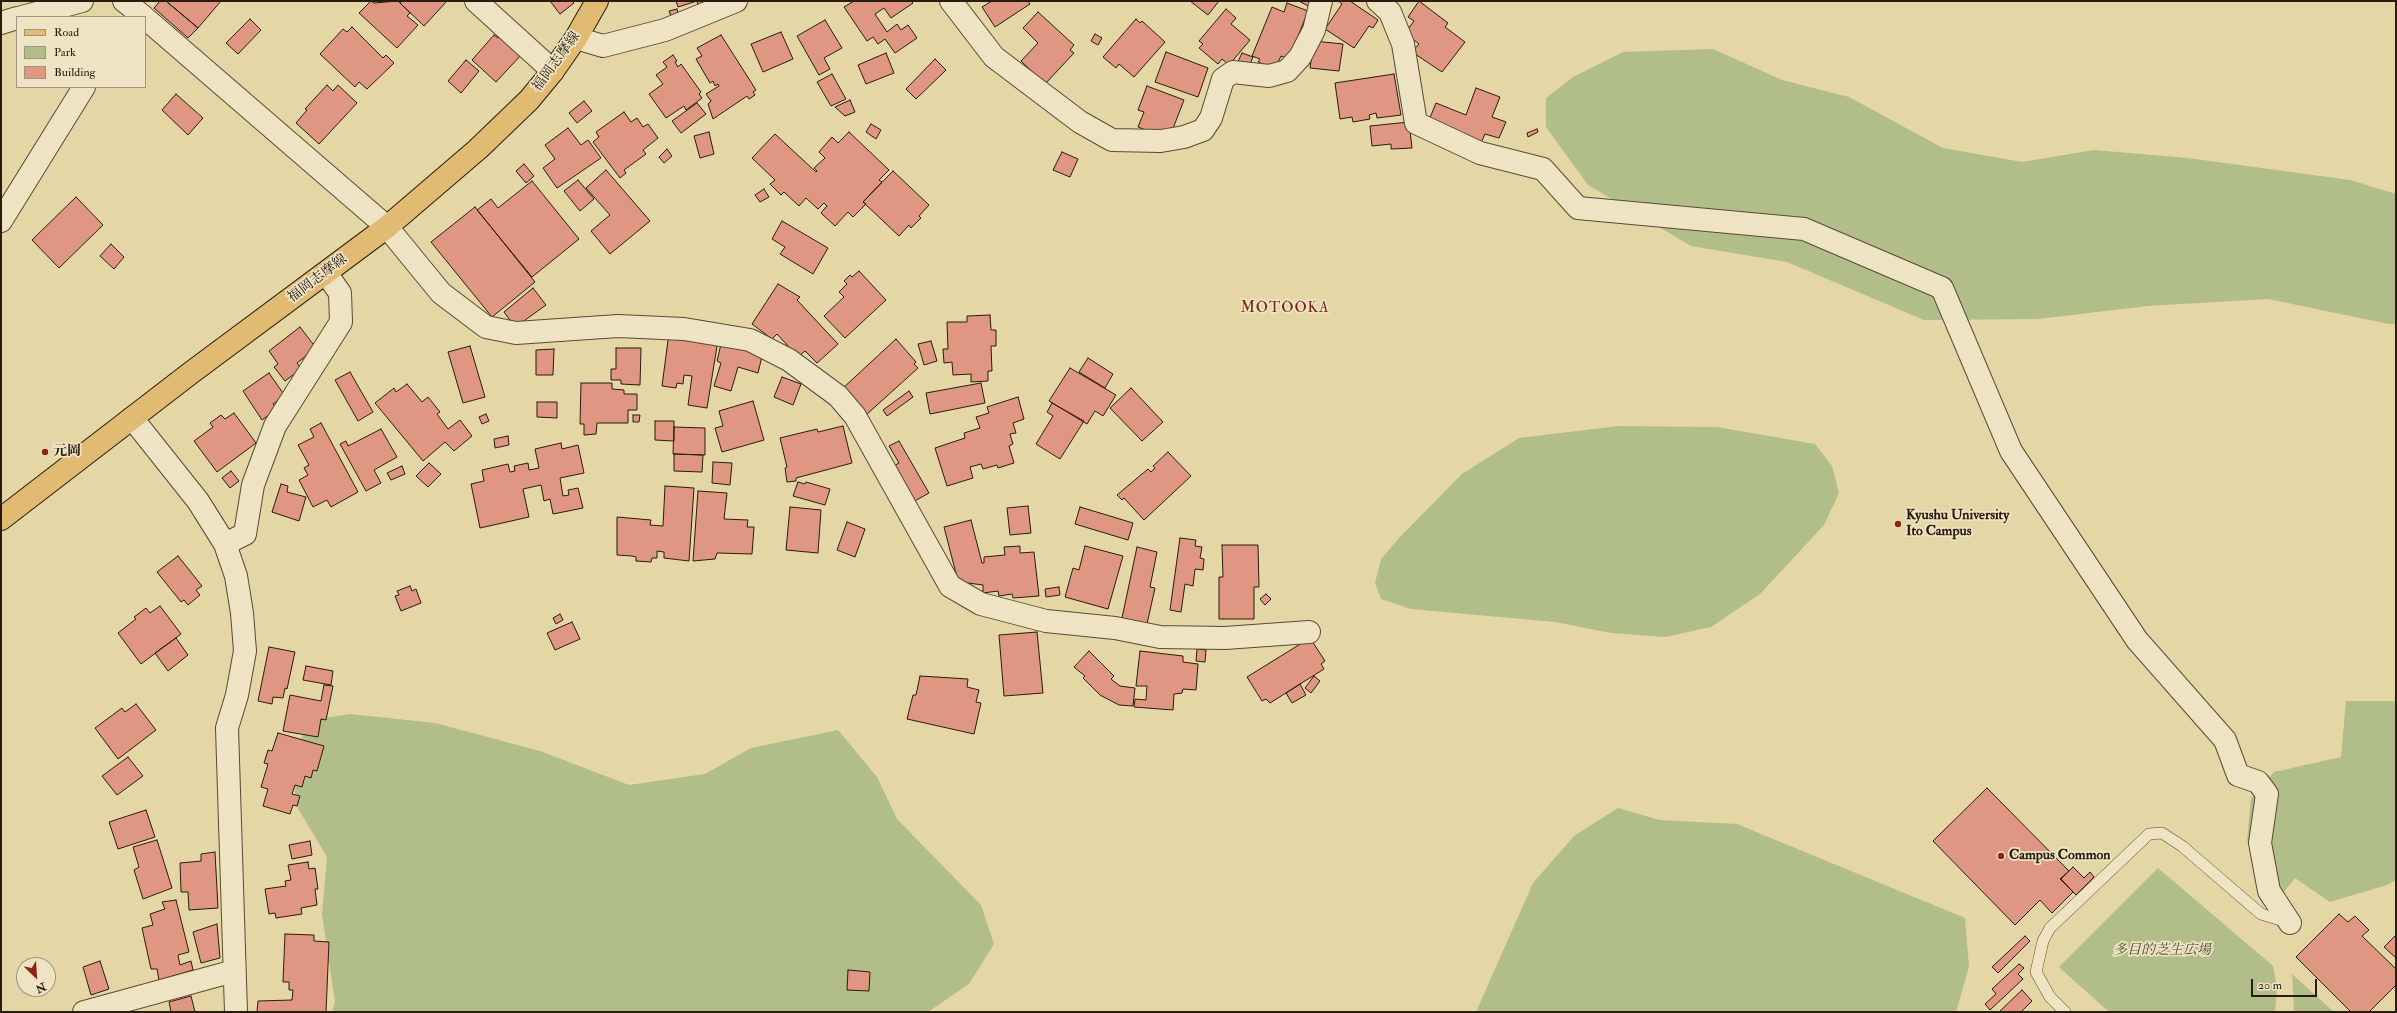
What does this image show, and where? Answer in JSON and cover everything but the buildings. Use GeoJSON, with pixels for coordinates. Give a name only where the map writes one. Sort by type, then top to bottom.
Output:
{"type":"FeatureCollection","features":[{"type":"Feature","properties":{"kind":"main road","name":"福岡志摩線"},"geometry":{"type":"LineString","coordinates":[[1,519],[132,418],[387,226],[478,149],[529,100],[553,71],[576,38],[597,1]]}},
{"type":"Feature","properties":{"kind":"street"},"geometry":{"type":"LineString","coordinates":[[26,16],[82,1]]}},
{"type":"Feature","properties":{"kind":"street"},"geometry":{"type":"LineString","coordinates":[[476,1],[553,71]]}},
{"type":"Feature","properties":{"kind":"street"},"geometry":{"type":"LineString","coordinates":[[576,38],[603,46],[665,30],[736,1]]}},
{"type":"Feature","properties":{"kind":"street"},"geometry":{"type":"LineString","coordinates":[[951,1],[994,57],[1080,122],[1112,140],[1161,141],[1184,137],[1203,130],[1211,118],[1223,79],[1232,72],[1270,76],[1287,71],[1300,57],[1314,30],[1321,1]]}},
{"type":"Feature","properties":{"kind":"street"},"geometry":{"type":"LineString","coordinates":[[1378,1],[1390,12],[1403,44],[1416,123],[1480,153],[1543,169],[1578,208],[1804,229],[1942,288],[2010,451],[2137,640],[2225,740],[2238,775],[2258,782],[2267,794],[2260,843],[2269,891],[2290,923]]}},
{"type":"Feature","properties":{"kind":"street"},"geometry":{"type":"LineString","coordinates":[[1,23],[16,18]]}},
{"type":"Feature","properties":{"kind":"street"},"geometry":{"type":"LineString","coordinates":[[146,19],[387,226],[441,293],[486,327],[516,333],[618,326],[684,329],[750,340],[789,360],[838,396],[856,416],[950,586],[981,604],[1046,621],[1115,628],[1160,637],[1225,638],[1309,632]]}},
{"type":"Feature","properties":{"kind":"street"},"geometry":{"type":"LineString","coordinates":[[1,221],[83,88]]}},
{"type":"Feature","properties":{"kind":"street"},"geometry":{"type":"LineString","coordinates":[[225,544],[245,534],[253,485],[275,426],[341,322],[340,293],[326,273]]}},
{"type":"Feature","properties":{"kind":"street"},"geometry":{"type":"LineString","coordinates":[[132,418],[198,501],[225,544],[236,576],[242,613],[245,652],[237,695],[227,728],[236,1012]]}},
{"type":"Feature","properties":{"kind":"street"},"geometry":{"type":"LineString","coordinates":[[84,1012],[234,972]]}},
{"type":"Feature","properties":{"kind":"lane"},"geometry":{"type":"LineString","coordinates":[[2065,1012],[2050,998],[2036,972],[2043,941],[2050,928],[2149,834],[2162,833],[2182,846],[2261,914],[2290,923]]}},
{"type":"Feature","properties":{"kind":"green space"},"geometry":{"type":"Polygon","coordinates":[[[1713,49],[1782,80],[1849,97],[1943,148],[2022,162],[2094,150],[2188,158],[2350,180],[2396,194],[2396,324],[2389,324],[2268,299],[2148,306],[2038,319],[1924,320],[1787,262],[1691,246],[1588,185],[1546,127],[1546,98],[1573,77],[1623,52],[1713,49]]]}},
{"type":"Feature","properties":{"kind":"green space"},"geometry":{"type":"Polygon","coordinates":[[[1618,426],[1717,427],[1815,444],[1832,466],[1839,493],[1824,525],[1760,594],[1711,627],[1665,637],[1611,633],[1555,622],[1411,609],[1381,599],[1375,583],[1381,559],[1399,538],[1462,474],[1519,438],[1618,426]]]}},
{"type":"Feature","properties":{"kind":"green space"},"geometry":{"type":"Polygon","coordinates":[[[2346,701],[2396,701],[2396,880],[2387,885],[2330,902],[2295,878],[2270,909],[2247,840],[2251,798],[2274,772],[2341,757],[2346,701]]]}},
{"type":"Feature","properties":{"kind":"green space"},"geometry":{"type":"Polygon","coordinates":[[[350,714],[435,723],[540,751],[629,785],[705,774],[751,748],[838,730],[877,777],[897,819],[981,905],[994,944],[969,984],[928,1012],[332,1012],[335,1002],[322,914],[327,857],[296,805],[293,756],[310,720],[350,714]]]}},
{"type":"Feature","properties":{"kind":"green space"},"geometry":{"type":"Polygon","coordinates":[[[1618,808],[1660,820],[1737,824],[1965,918],[1969,967],[1956,1012],[1476,1012],[1533,883],[1574,836],[1618,808]]]}},
{"type":"Feature","properties":{"kind":"green space","name":"多目的芝生広場"},"geometry":{"type":"Polygon","coordinates":[[[2158,868],[2273,966],[2277,988],[2275,1012],[2109,1012],[2059,967],[2158,868]]]}},
{"type":"Feature","properties":{"kind":"green space"},"geometry":{"type":"Polygon","coordinates":[[[2292,974],[2334,1012],[2294,1012],[2292,974]]]}},
{"type":"Feature","properties":{"kind":"place","name":"元岡"},"geometry":{"type":"Point","coordinates":[45,452]}},
{"type":"Feature","properties":{"kind":"place","name":"Kyushu University Ito Campus"},"geometry":{"type":"Point","coordinates":[1898,524]}},
{"type":"Feature","properties":{"kind":"place","name":"Campus Common"},"geometry":{"type":"Point","coordinates":[2001,856]}},
{"type":"Feature","properties":{"kind":"district","name":"MOTOOKA"},"geometry":{"type":"Point","coordinates":[1285,309]}}]}
